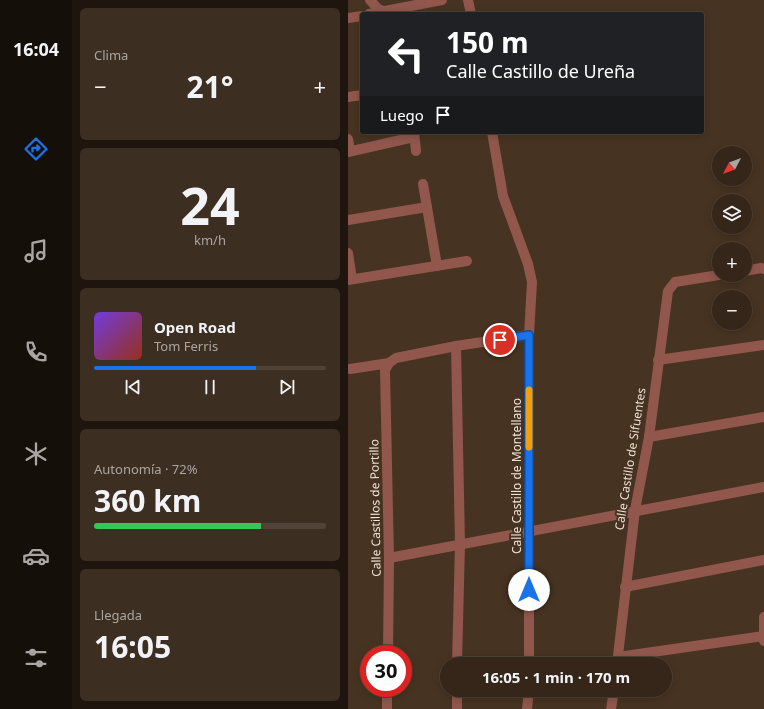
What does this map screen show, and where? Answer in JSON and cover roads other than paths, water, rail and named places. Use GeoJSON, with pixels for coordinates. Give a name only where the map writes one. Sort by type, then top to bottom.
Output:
{"type":"FeatureCollection","features":[{"type":"Feature","properties":{"kind":"street"},"geometry":{"type":"LineString","coordinates":[[370,0],[378,9],[384,11]]}},
{"type":"Feature","properties":{"kind":"street"},"geometry":{"type":"LineString","coordinates":[[379,12],[442,0]]}},
{"type":"Feature","properties":{"kind":"street"},"geometry":{"type":"LineString","coordinates":[[468,0],[471,12]]}},
{"type":"Feature","properties":{"kind":"street"},"geometry":{"type":"LineString","coordinates":[[348,18],[360,16]]}},
{"type":"Feature","properties":{"kind":"street"},"geometry":{"type":"LineString","coordinates":[[348,97],[360,95]]}},
{"type":"Feature","properties":{"kind":"street","name":"Calle Castillo de Montellano"},"geometry":{"type":"LineString","coordinates":[[492,134],[503,196],[528,264],[532,282],[529,335],[529,657]]}},
{"type":"Feature","properties":{"kind":"street"},"geometry":{"type":"LineString","coordinates":[[348,139],[349,151],[414,135],[416,151]]}},
{"type":"Feature","properties":{"kind":"street"},"geometry":{"type":"LineString","coordinates":[[423,184],[437,266]]}},
{"type":"Feature","properties":{"kind":"street"},"geometry":{"type":"LineString","coordinates":[[348,220],[427,207]]}},
{"type":"Feature","properties":{"kind":"street"},"geometry":{"type":"LineString","coordinates":[[348,253],[350,279],[467,260]]}},
{"type":"Feature","properties":{"kind":"street"},"geometry":{"type":"LineString","coordinates":[[752,270],[764,269]]}},
{"type":"Feature","properties":{"kind":"street","name":"Calle Castillo de Sifuentes"},"geometry":{"type":"LineString","coordinates":[[618,657],[625,587],[635,510],[650,437],[658,360],[668,291],[670,286],[675,282],[712,276]]}},
{"type":"Feature","properties":{"kind":"street"},"geometry":{"type":"LineString","coordinates":[[350,369],[389,363],[396,358],[456,346],[529,335]]}},
{"type":"Feature","properties":{"kind":"street"},"geometry":{"type":"LineString","coordinates":[[658,360],[764,344]]}},
{"type":"Feature","properties":{"kind":"street"},"geometry":{"type":"LineString","coordinates":[[456,346],[460,544],[458,657]]}},
{"type":"Feature","properties":{"kind":"street","name":"Calle Castillos de Portillo"},"geometry":{"type":"LineString","coordinates":[[388,645],[389,558],[385,370],[389,363]]}},
{"type":"Feature","properties":{"kind":"street"},"geometry":{"type":"LineString","coordinates":[[650,437],[764,417]]}},
{"type":"Feature","properties":{"kind":"street"},"geometry":{"type":"LineString","coordinates":[[389,558],[529,532],[635,510],[764,487]]}},
{"type":"Feature","properties":{"kind":"street"},"geometry":{"type":"LineString","coordinates":[[625,587],[764,560]]}},
{"type":"Feature","properties":{"kind":"street"},"geometry":{"type":"LineString","coordinates":[[764,617],[764,641]]}},
{"type":"Feature","properties":{"kind":"street"},"geometry":{"type":"LineString","coordinates":[[636,657],[764,636]]}},
{"type":"Feature","properties":{"kind":"street"},"geometry":{"type":"LineString","coordinates":[[387,697],[387,709]]}},
{"type":"Feature","properties":{"kind":"street"},"geometry":{"type":"LineString","coordinates":[[456,709],[457,697]]}},
{"type":"Feature","properties":{"kind":"street"},"geometry":{"type":"LineString","coordinates":[[527,709],[528,697]]}},
{"type":"Feature","properties":{"kind":"street"},"geometry":{"type":"LineString","coordinates":[[611,709],[613,697]]}}]}
